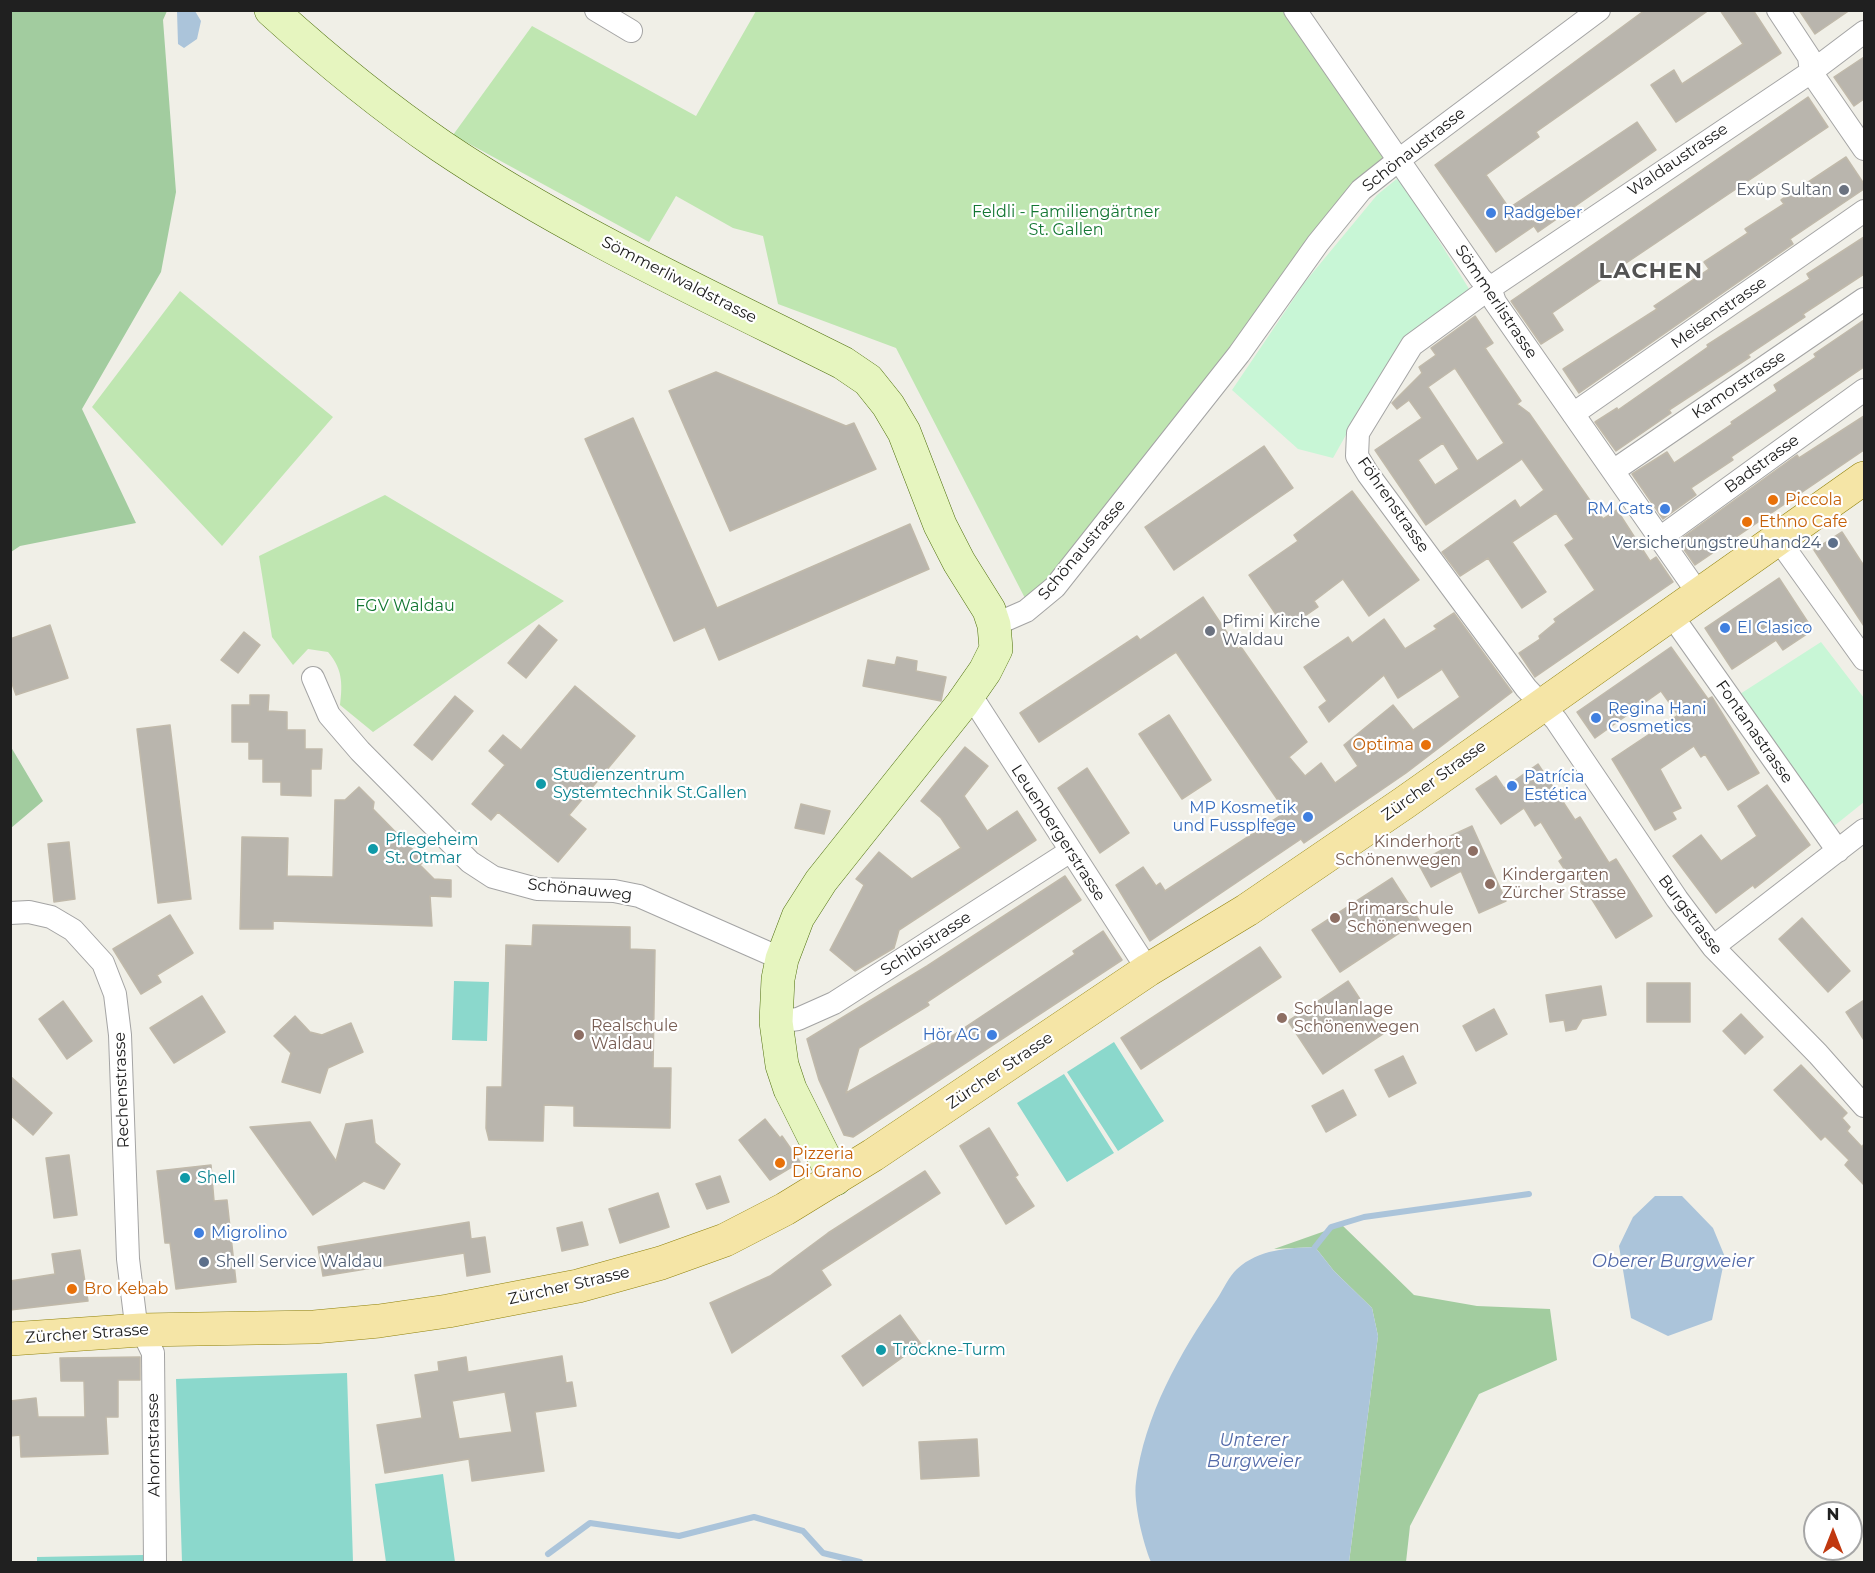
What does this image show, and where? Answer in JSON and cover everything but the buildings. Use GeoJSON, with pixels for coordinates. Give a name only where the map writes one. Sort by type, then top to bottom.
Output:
{"type":"FeatureCollection","features":[{"type":"Feature","properties":{"kind":"main road","name":"Zürcher Strasse"},"geometry":{"type":"LineString","coordinates":[[10,1340],[141,1330],[314,1327],[459,1310],[578,1286],[661,1263],[725,1240],[785,1209],[835,1179],[972,1091],[1148,970],[1213,932],[1380,820],[1698,593],[1864,478]]}},
{"type":"Feature","properties":{"kind":"street","name":"Sömmerliwaldstrasse"},"geometry":{"type":"LineString","coordinates":[[271,10],[312,47],[440,145],[513,191],[646,265],[843,363],[868,380],[888,405],[904,432],[940,525],[959,562],[985,601],[994,625]]}},
{"type":"Feature","properties":{"kind":"street"},"geometry":{"type":"LineString","coordinates":[[596,10],[631,31]]}},
{"type":"Feature","properties":{"kind":"street","name":"Sömmerlistrasse"},"geometry":{"type":"LineString","coordinates":[[1295,10],[1480,278],[1490,288],[1495,302],[1698,593]]}},
{"type":"Feature","properties":{"kind":"street","name":"Schönaustrasse"},"geometry":{"type":"LineString","coordinates":[[994,625],[1026,611],[1055,587],[1239,354],[1318,243],[1362,190],[1599,10]]}},
{"type":"Feature","properties":{"kind":"street"},"geometry":{"type":"LineString","coordinates":[[1778,10],[1809,57],[1811,72],[1864,149]]}},
{"type":"Feature","properties":{"kind":"street","name":"Waldaustrasse"},"geometry":{"type":"LineString","coordinates":[[1490,288],[1811,72],[1864,32]]}},
{"type":"Feature","properties":{"kind":"street","name":"Meisenstrasse"},"geometry":{"type":"LineString","coordinates":[[1573,414],[1864,211]]}},
{"type":"Feature","properties":{"kind":"street","name":"Föhrenstrasse"},"geometry":{"type":"LineString","coordinates":[[1490,288],[1412,345],[1358,433],[1357,456],[1436,566],[1541,704]]}},
{"type":"Feature","properties":{"kind":"street","name":"Kamorstrasse"},"geometry":{"type":"LineString","coordinates":[[1613,471],[1864,299]]}},
{"type":"Feature","properties":{"kind":"street","name":"Badstrasse"},"geometry":{"type":"LineString","coordinates":[[1660,538],[1864,390]]}},
{"type":"Feature","properties":{"kind":"street"},"geometry":{"type":"LineString","coordinates":[[1778,539],[1864,659]]}},
{"type":"Feature","properties":{"kind":"street","name":"Fontanastrasse"},"geometry":{"type":"LineString","coordinates":[[1670,613],[1838,851]]}},
{"type":"Feature","properties":{"kind":"street"},"geometry":{"type":"LineString","coordinates":[[835,1179],[790,1089],[782,1065],[776,1022],[778,979],[782,959],[798,917],[821,880],[967,697],[985,671],[996,649],[994,625]]}},
{"type":"Feature","properties":{"kind":"street","name":"Schönauweg"},"geometry":{"type":"LineString","coordinates":[[313,678],[329,716],[360,751],[470,862],[493,877],[537,888],[614,891],[639,897],[782,959]]}},
{"type":"Feature","properties":{"kind":"street","name":"Leuenbergerstrasse"},"geometry":{"type":"LineString","coordinates":[[967,697],[976,705],[1069,852],[1148,970]]}},
{"type":"Feature","properties":{"kind":"street","name":"Burgstrasse"},"geometry":{"type":"LineString","coordinates":[[1541,704],[1556,720],[1677,899],[1713,947],[1818,1054],[1864,1106]]}},
{"type":"Feature","properties":{"kind":"street"},"geometry":{"type":"LineString","coordinates":[[1713,947],[1864,830]]}},
{"type":"Feature","properties":{"kind":"street","name":"Schibistrasse"},"geometry":{"type":"LineString","coordinates":[[776,1022],[798,1020],[834,1003],[1069,852]]}},
{"type":"Feature","properties":{"kind":"street","name":"Rechenstrasse"},"geometry":{"type":"LineString","coordinates":[[10,913],[29,912],[51,917],[73,930],[91,946],[111,978],[119,1012],[128,1259],[135,1316],[141,1330]]}},
{"type":"Feature","properties":{"kind":"street","name":"Ahornstrasse"},"geometry":{"type":"LineString","coordinates":[[141,1330],[153,1353],[155,1563]]}},
{"type":"Feature","properties":{"kind":"green space"},"geometry":{"type":"Polygon","coordinates":[[[11,10],[167,11],[163,20],[176,192],[161,272],[82,409],[136,523],[20,546],[11,552],[11,10]]]}},
{"type":"Feature","properties":{"kind":"green space","name":"Feldli - Familiengärtner St. Gallen"},"geometry":{"type":"Polygon","coordinates":[[[1295,10],[1400,159],[1028,604],[896,348],[778,304],[763,236],[733,228],[676,196],[649,242],[453,135],[532,26],[696,116],[756,11],[1295,10]]]}},
{"type":"Feature","properties":{"kind":"green space"},"geometry":{"type":"Polygon","coordinates":[[[1399,177],[1471,292],[1410,333],[1377,380],[1333,458],[1298,449],[1232,390],[1305,282],[1377,195],[1399,177]]]}},
{"type":"Feature","properties":{"kind":"green space"},"geometry":{"type":"Polygon","coordinates":[[[180,291],[333,417],[222,546],[92,407],[180,291]]]}},
{"type":"Feature","properties":{"kind":"green space","name":"FGV Waldau"},"geometry":{"type":"Polygon","coordinates":[[[385,495],[564,601],[373,732],[340,705],[339,670],[328,652],[308,649],[293,665],[272,637],[259,556],[385,495]]]}},
{"type":"Feature","properties":{"kind":"green space"},"geometry":{"type":"Polygon","coordinates":[[[1821,642],[1864,698],[1864,802],[1834,826],[1740,694],[1821,642]]]}},
{"type":"Feature","properties":{"kind":"green space"},"geometry":{"type":"Polygon","coordinates":[[[11,747],[43,801],[10,828],[11,747]]]}},
{"type":"Feature","properties":{"kind":"green space"},"geometry":{"type":"Polygon","coordinates":[[[1342,1225],[1414,1295],[1477,1306],[1550,1309],[1557,1360],[1479,1394],[1410,1526],[1406,1562],[1349,1562],[1378,1336],[1372,1308],[1334,1271],[1315,1247],[1274,1249],[1342,1225]]]}},
{"type":"Feature","properties":{"kind":"shaded area"},"geometry":{"type":"Polygon","coordinates":[[[454,981],[489,982],[487,1041],[452,1040],[454,981]]]}},
{"type":"Feature","properties":{"kind":"shaded area"},"geometry":{"type":"Polygon","coordinates":[[[1114,1042],[1164,1121],[1118,1151],[1067,1072],[1114,1042]]]}},
{"type":"Feature","properties":{"kind":"shaded area"},"geometry":{"type":"Polygon","coordinates":[[[1064,1074],[1114,1153],[1067,1182],[1017,1103],[1064,1074]]]}},
{"type":"Feature","properties":{"kind":"shaded area"},"geometry":{"type":"Polygon","coordinates":[[[347,1373],[353,1562],[182,1562],[176,1379],[347,1373]]]}},
{"type":"Feature","properties":{"kind":"shaded area"},"geometry":{"type":"Polygon","coordinates":[[[443,1474],[455,1562],[386,1562],[375,1484],[443,1474]]]}},
{"type":"Feature","properties":{"kind":"shaded area"},"geometry":{"type":"Polygon","coordinates":[[[143,1555],[144,1562],[37,1562],[37,1557],[143,1555]]]}},
{"type":"Feature","properties":{"kind":"water"},"geometry":{"type":"Polygon","coordinates":[[[177,11],[195,11],[201,21],[197,39],[184,48],[178,44],[177,11]]]}},
{"type":"Feature","properties":{"kind":"water","name":"Oberer Burgweier"},"geometry":{"type":"Polygon","coordinates":[[[1655,1196],[1682,1196],[1713,1228],[1725,1257],[1712,1320],[1668,1336],[1631,1318],[1619,1246],[1633,1217],[1655,1196]]]}},
{"type":"Feature","properties":{"kind":"water","name":"Unterer Burgweier"},"geometry":{"type":"Polygon","coordinates":[[[1315,1247],[1334,1271],[1372,1308],[1378,1336],[1349,1562],[1151,1562],[1139,1522],[1136,1482],[1140,1457],[1155,1409],[1177,1363],[1237,1269],[1255,1257],[1274,1251],[1315,1247]]]}},
{"type":"Feature","properties":{"kind":"waterway"},"geometry":{"type":"LineString","coordinates":[[1315,1247],[1331,1227],[1364,1217],[1529,1194]]}},
{"type":"Feature","properties":{"kind":"waterway"},"geometry":{"type":"LineString","coordinates":[[548,1554],[590,1523],[679,1536],[754,1517],[803,1531],[823,1553],[860,1562]]}},
{"type":"Feature","properties":{"kind":"place","name":"Exüp Sultan"},"geometry":{"type":"Point","coordinates":[1844,190]}},
{"type":"Feature","properties":{"kind":"place","name":"Radgeber"},"geometry":{"type":"Point","coordinates":[1491,213]}},
{"type":"Feature","properties":{"kind":"place","name":"Piccola"},"geometry":{"type":"Point","coordinates":[1773,500]}},
{"type":"Feature","properties":{"kind":"place","name":"RM Cats"},"geometry":{"type":"Point","coordinates":[1665,509]}},
{"type":"Feature","properties":{"kind":"place","name":"Ethno Cafe"},"geometry":{"type":"Point","coordinates":[1747,522]}},
{"type":"Feature","properties":{"kind":"place","name":"Versicherungstreuhand24"},"geometry":{"type":"Point","coordinates":[1833,543]}},
{"type":"Feature","properties":{"kind":"place","name":"El Clasico"},"geometry":{"type":"Point","coordinates":[1725,628]}},
{"type":"Feature","properties":{"kind":"place","name":"Pfimi Kirche Waldau"},"geometry":{"type":"Point","coordinates":[1210,631]}},
{"type":"Feature","properties":{"kind":"place","name":"Regina Hani Cosmetics"},"geometry":{"type":"Point","coordinates":[1596,718]}},
{"type":"Feature","properties":{"kind":"place","name":"Optima"},"geometry":{"type":"Point","coordinates":[1426,745]}},
{"type":"Feature","properties":{"kind":"place","name":"Studienzentrum Systemtechnik St.Gallen"},"geometry":{"type":"Point","coordinates":[541,784]}},
{"type":"Feature","properties":{"kind":"place","name":"Patrícia Estética"},"geometry":{"type":"Point","coordinates":[1512,786]}},
{"type":"Feature","properties":{"kind":"place","name":"MP Kosmetik und Fussplfege"},"geometry":{"type":"Point","coordinates":[1308,817]}},
{"type":"Feature","properties":{"kind":"place","name":"Pflegeheim St. Otmar"},"geometry":{"type":"Point","coordinates":[373,849]}},
{"type":"Feature","properties":{"kind":"place","name":"Kinderhort Schönenwegen"},"geometry":{"type":"Point","coordinates":[1473,851]}},
{"type":"Feature","properties":{"kind":"place","name":"Kindergarten Zürcher Strasse"},"geometry":{"type":"Point","coordinates":[1490,884]}},
{"type":"Feature","properties":{"kind":"place","name":"Primarschule Schönenwegen"},"geometry":{"type":"Point","coordinates":[1335,918]}},
{"type":"Feature","properties":{"kind":"place","name":"Schulanlage Schönenwegen"},"geometry":{"type":"Point","coordinates":[1282,1018]}},
{"type":"Feature","properties":{"kind":"place","name":"Realschule Waldau"},"geometry":{"type":"Point","coordinates":[579,1035]}},
{"type":"Feature","properties":{"kind":"place","name":"Hör AG"},"geometry":{"type":"Point","coordinates":[992,1035]}},
{"type":"Feature","properties":{"kind":"place","name":"Pizzeria Di Grano"},"geometry":{"type":"Point","coordinates":[780,1163]}},
{"type":"Feature","properties":{"kind":"place","name":"Shell"},"geometry":{"type":"Point","coordinates":[185,1178]}},
{"type":"Feature","properties":{"kind":"place","name":"Migrolino"},"geometry":{"type":"Point","coordinates":[199,1233]}},
{"type":"Feature","properties":{"kind":"place","name":"Shell Service Waldau"},"geometry":{"type":"Point","coordinates":[204,1262]}},
{"type":"Feature","properties":{"kind":"place","name":"Bro Kebab"},"geometry":{"type":"Point","coordinates":[72,1289]}},
{"type":"Feature","properties":{"kind":"place","name":"Tröckne-Turm"},"geometry":{"type":"Point","coordinates":[881,1350]}},
{"type":"Feature","properties":{"kind":"district","name":"LACHEN"},"geometry":{"type":"Point","coordinates":[1651,272]}}]}
